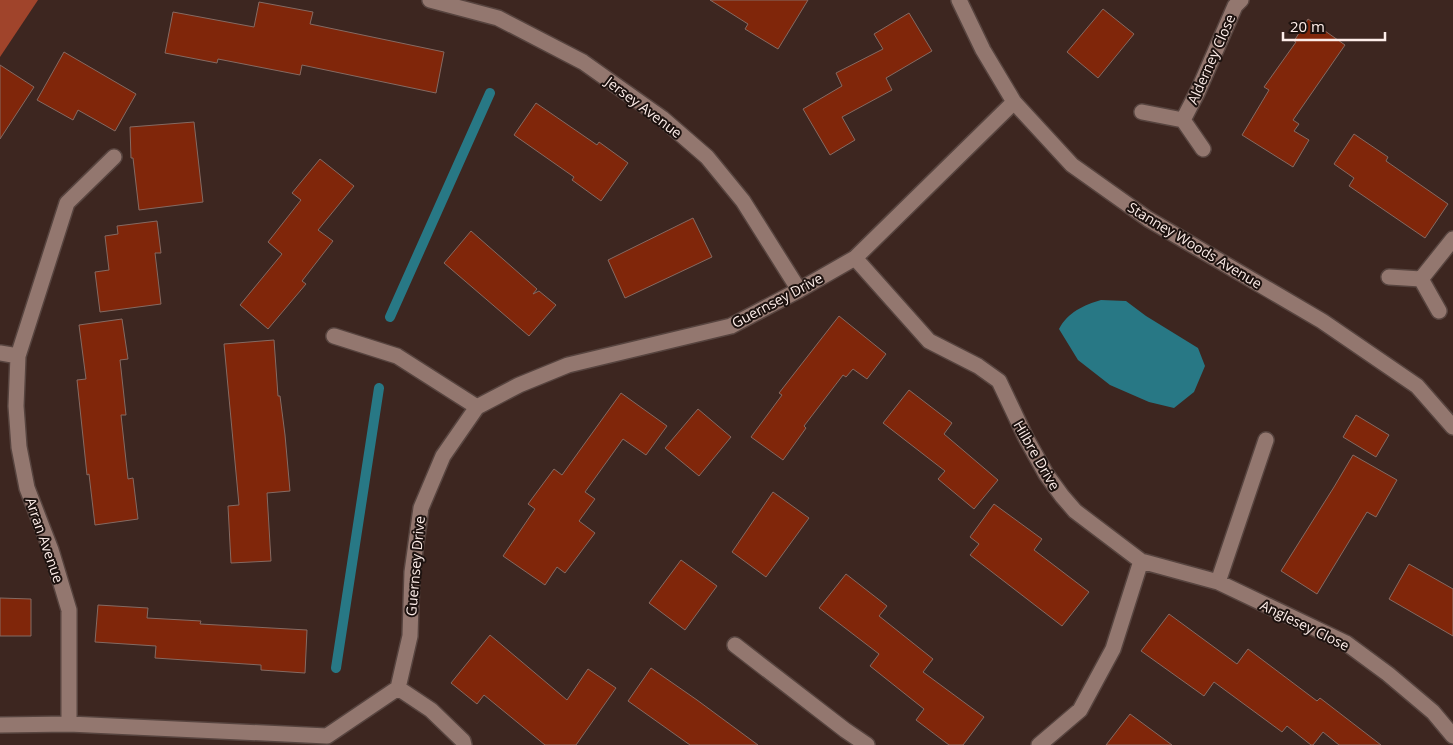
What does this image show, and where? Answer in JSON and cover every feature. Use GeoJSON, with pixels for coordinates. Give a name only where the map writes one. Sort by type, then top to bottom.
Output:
{"type":"FeatureCollection","features":[{"type":"Feature","properties":{"kind":"street","name":"Jersey Avenue"},"geometry":{"type":"LineString","coordinates":[[430,0],[498,18],[583,62],[662,118],[707,157],[743,201],[799,290]]}},
{"type":"Feature","properties":{"kind":"street","name":"Stanney Woods Avenue"},"geometry":{"type":"LineString","coordinates":[[959,0],[983,50],[1014,102],[1072,165],[1148,219],[1322,321],[1378,359],[1417,386],[1453,427]]}},
{"type":"Feature","properties":{"kind":"street","name":"Alderney Close"},"geometry":{"type":"LineString","coordinates":[[1183,120],[1236,6],[1241,0]]}},
{"type":"Feature","properties":{"kind":"street","name":"Guernsey Drive"},"geometry":{"type":"LineString","coordinates":[[398,688],[410,636],[412,572],[421,508],[443,456],[477,407],[519,385],[568,365],[731,326],[799,290],[855,258],[1014,102]]}},
{"type":"Feature","properties":{"kind":"street","name":"Alderney Close"},"geometry":{"type":"LineString","coordinates":[[1142,112],[1183,120],[1202,149]]}},
{"type":"Feature","properties":{"kind":"street","name":"Arran Avenue"},"geometry":{"type":"LineString","coordinates":[[69,724],[69,610],[51,550],[27,488],[22,464],[16,406],[18,356],[67,203],[114,157]]}},
{"type":"Feature","properties":{"kind":"street"},"geometry":{"type":"LineString","coordinates":[[1421,279],[1453,239]]}},
{"type":"Feature","properties":{"kind":"street","name":"Hilbre Drive"},"geometry":{"type":"LineString","coordinates":[[855,258],[929,341],[978,366],[999,381],[1026,438],[1046,474],[1062,496],[1075,511],[1140,561]]}},
{"type":"Feature","properties":{"kind":"street"},"geometry":{"type":"LineString","coordinates":[[1389,277],[1421,279]]}},
{"type":"Feature","properties":{"kind":"street"},"geometry":{"type":"LineString","coordinates":[[1421,279],[1439,311]]}},
{"type":"Feature","properties":{"kind":"street"},"geometry":{"type":"LineString","coordinates":[[334,336],[397,356],[477,407]]}},
{"type":"Feature","properties":{"kind":"street"},"geometry":{"type":"LineString","coordinates":[[0,353],[18,356]]}},
{"type":"Feature","properties":{"kind":"street"},"geometry":{"type":"LineString","coordinates":[[1218,582],[1266,440]]}},
{"type":"Feature","properties":{"kind":"street"},"geometry":{"type":"LineString","coordinates":[[1039,745],[1080,710],[1113,649],[1140,561]]}},
{"type":"Feature","properties":{"kind":"street","name":"Anglesey Close"},"geometry":{"type":"LineString","coordinates":[[1140,561],[1218,582],[1346,643],[1388,674],[1433,712],[1453,736]]}},
{"type":"Feature","properties":{"kind":"street"},"geometry":{"type":"LineString","coordinates":[[735,645],[867,745]]}},
{"type":"Feature","properties":{"kind":"street"},"geometry":{"type":"LineString","coordinates":[[0,724],[69,724],[327,736],[398,688],[430,710],[463,741],[464,745]]}},
{"type":"Feature","properties":{"kind":"shaded area"},"geometry":{"type":"Polygon","coordinates":[[[0,0],[38,0],[0,57],[0,0]]]}},
{"type":"Feature","properties":{"kind":"water"},"geometry":{"type":"Polygon","coordinates":[[[1101,300],[1126,301],[1146,316],[1198,348],[1205,366],[1194,392],[1174,408],[1149,402],[1110,385],[1078,360],[1059,329],[1067,318],[1077,310],[1101,300]]]}},
{"type":"Feature","properties":{"kind":"building"},"geometry":{"type":"Polygon","coordinates":[[[710,0],[808,0],[778,49],[745,29],[748,24],[710,0]]]}},
{"type":"Feature","properties":{"kind":"building"},"geometry":{"type":"Polygon","coordinates":[[[259,2],[313,12],[310,24],[444,52],[436,93],[302,65],[300,75],[218,59],[217,63],[165,53],[173,12],[254,27],[259,2]]]}},
{"type":"Feature","properties":{"kind":"building"},"geometry":{"type":"Polygon","coordinates":[[[1103,9],[1134,34],[1098,78],[1067,52],[1103,9]]]}},
{"type":"Feature","properties":{"kind":"building"},"geometry":{"type":"Polygon","coordinates":[[[909,13],[932,51],[886,78],[892,90],[842,117],[855,140],[830,155],[803,109],[842,86],[836,73],[883,49],[874,34],[909,13]]]}},
{"type":"Feature","properties":{"kind":"building"},"geometry":{"type":"Polygon","coordinates":[[[1308,19],[1345,45],[1293,120],[1299,124],[1294,131],[1309,140],[1293,167],[1242,135],[1269,90],[1264,87],[1296,42],[1294,41],[1308,19]]]}},
{"type":"Feature","properties":{"kind":"building"},"geometry":{"type":"Polygon","coordinates":[[[64,52],[136,94],[115,131],[78,110],[73,120],[37,100],[64,52]]]}},
{"type":"Feature","properties":{"kind":"building"},"geometry":{"type":"Polygon","coordinates":[[[0,65],[34,87],[0,139],[0,65]]]}},
{"type":"Feature","properties":{"kind":"building"},"geometry":{"type":"Polygon","coordinates":[[[536,103],[597,145],[599,142],[628,163],[601,201],[572,180],[574,177],[514,135],[536,103]]]}},
{"type":"Feature","properties":{"kind":"building"},"geometry":{"type":"Polygon","coordinates":[[[194,122],[203,202],[139,210],[133,158],[131,158],[130,127],[194,122]]]}},
{"type":"Feature","properties":{"kind":"building"},"geometry":{"type":"Polygon","coordinates":[[[1354,134],[1388,157],[1386,161],[1448,204],[1425,238],[1349,186],[1354,178],[1334,164],[1354,134]]]}},
{"type":"Feature","properties":{"kind":"building"},"geometry":{"type":"Polygon","coordinates":[[[320,159],[354,186],[318,230],[333,241],[302,281],[306,284],[268,329],[240,305],[282,254],[268,242],[301,200],[292,193],[320,159]]]}},
{"type":"Feature","properties":{"kind":"building"},"geometry":{"type":"Polygon","coordinates":[[[693,218],[712,257],[625,298],[608,260],[693,218]]]}},
{"type":"Feature","properties":{"kind":"building"},"geometry":{"type":"Polygon","coordinates":[[[157,221],[161,253],[155,253],[161,304],[100,312],[95,272],[109,270],[105,236],[118,234],[117,226],[157,221]]]}},
{"type":"Feature","properties":{"kind":"building"},"geometry":{"type":"Polygon","coordinates":[[[471,231],[537,289],[533,294],[539,291],[556,305],[529,336],[444,263],[471,231]]]}},
{"type":"Feature","properties":{"kind":"building"},"geometry":{"type":"Polygon","coordinates":[[[839,316],[886,354],[867,379],[853,369],[846,377],[843,375],[804,426],[806,428],[783,460],[751,437],[782,395],[779,393],[839,316]]]}},
{"type":"Feature","properties":{"kind":"building"},"geometry":{"type":"Polygon","coordinates":[[[122,319],[128,359],[120,360],[126,415],[121,415],[128,479],[133,478],[138,519],[95,525],[89,474],[87,475],[77,380],[86,379],[79,325],[122,319]]]}},
{"type":"Feature","properties":{"kind":"building"},"geometry":{"type":"Polygon","coordinates":[[[274,340],[278,396],[280,396],[285,435],[290,491],[267,493],[271,561],[231,563],[228,506],[239,505],[224,344],[274,340]]]}},
{"type":"Feature","properties":{"kind":"building"},"geometry":{"type":"Polygon","coordinates":[[[909,390],[952,423],[944,434],[998,480],[974,509],[938,479],[945,471],[883,423],[909,390]]]}},
{"type":"Feature","properties":{"kind":"building"},"geometry":{"type":"Polygon","coordinates":[[[621,393],[667,426],[646,455],[623,439],[585,492],[595,499],[579,521],[595,533],[565,573],[557,567],[545,585],[503,556],[535,509],[528,504],[554,469],[562,475],[621,393]]]}},
{"type":"Feature","properties":{"kind":"building"},"geometry":{"type":"Polygon","coordinates":[[[698,409],[731,437],[699,476],[665,448],[698,409]]]}},
{"type":"Feature","properties":{"kind":"building"},"geometry":{"type":"Polygon","coordinates":[[[1356,415],[1389,435],[1376,457],[1343,437],[1356,415]]]}},
{"type":"Feature","properties":{"kind":"building"},"geometry":{"type":"Polygon","coordinates":[[[1353,455],[1397,480],[1376,517],[1367,512],[1317,594],[1281,571],[1353,455]]]}},
{"type":"Feature","properties":{"kind":"building"},"geometry":{"type":"Polygon","coordinates":[[[773,492],[809,518],[766,577],[732,552],[773,492]]]}},
{"type":"Feature","properties":{"kind":"building"},"geometry":{"type":"Polygon","coordinates":[[[994,504],[1042,539],[1034,550],[1089,592],[1062,626],[970,555],[979,544],[970,537],[994,504]]]}},
{"type":"Feature","properties":{"kind":"building"},"geometry":{"type":"Polygon","coordinates":[[[681,560],[717,586],[685,630],[649,603],[681,560]]]}},
{"type":"Feature","properties":{"kind":"building"},"geometry":{"type":"Polygon","coordinates":[[[1409,564],[1453,589],[1453,636],[1389,599],[1409,564]]]}},
{"type":"Feature","properties":{"kind":"building"},"geometry":{"type":"Polygon","coordinates":[[[846,574],[887,606],[879,616],[933,659],[923,672],[984,717],[963,745],[949,745],[916,720],[924,709],[870,666],[879,654],[819,608],[846,574]]]}},
{"type":"Feature","properties":{"kind":"building"},"geometry":{"type":"Polygon","coordinates":[[[0,598],[31,599],[31,636],[0,636],[0,598]]]}},
{"type":"Feature","properties":{"kind":"building"},"geometry":{"type":"Polygon","coordinates":[[[98,605],[148,608],[147,618],[201,621],[200,624],[307,630],[305,673],[261,670],[261,665],[155,658],[156,646],[95,642],[98,605]]]}},
{"type":"Feature","properties":{"kind":"building"},"geometry":{"type":"Polygon","coordinates":[[[1169,614],[1237,664],[1248,649],[1317,701],[1320,698],[1381,745],[1339,745],[1323,732],[1311,745],[1287,726],[1282,732],[1214,682],[1204,696],[1141,651],[1169,614]]]}},
{"type":"Feature","properties":{"kind":"building"},"geometry":{"type":"Polygon","coordinates":[[[490,635],[567,700],[588,669],[616,688],[576,745],[545,745],[484,695],[477,704],[451,683],[490,635]]]}},
{"type":"Feature","properties":{"kind":"building"},"geometry":{"type":"Polygon","coordinates":[[[651,668],[758,745],[690,745],[628,701],[651,668]]]}},
{"type":"Feature","properties":{"kind":"building"},"geometry":{"type":"Polygon","coordinates":[[[1130,714],[1172,745],[1106,745],[1130,714]]]}},
{"type":"Feature","properties":{"kind":"waterway"},"geometry":{"type":"LineString","coordinates":[[390,317],[490,93]]}},
{"type":"Feature","properties":{"kind":"waterway"},"geometry":{"type":"LineString","coordinates":[[336,668],[379,388]]}}]}
